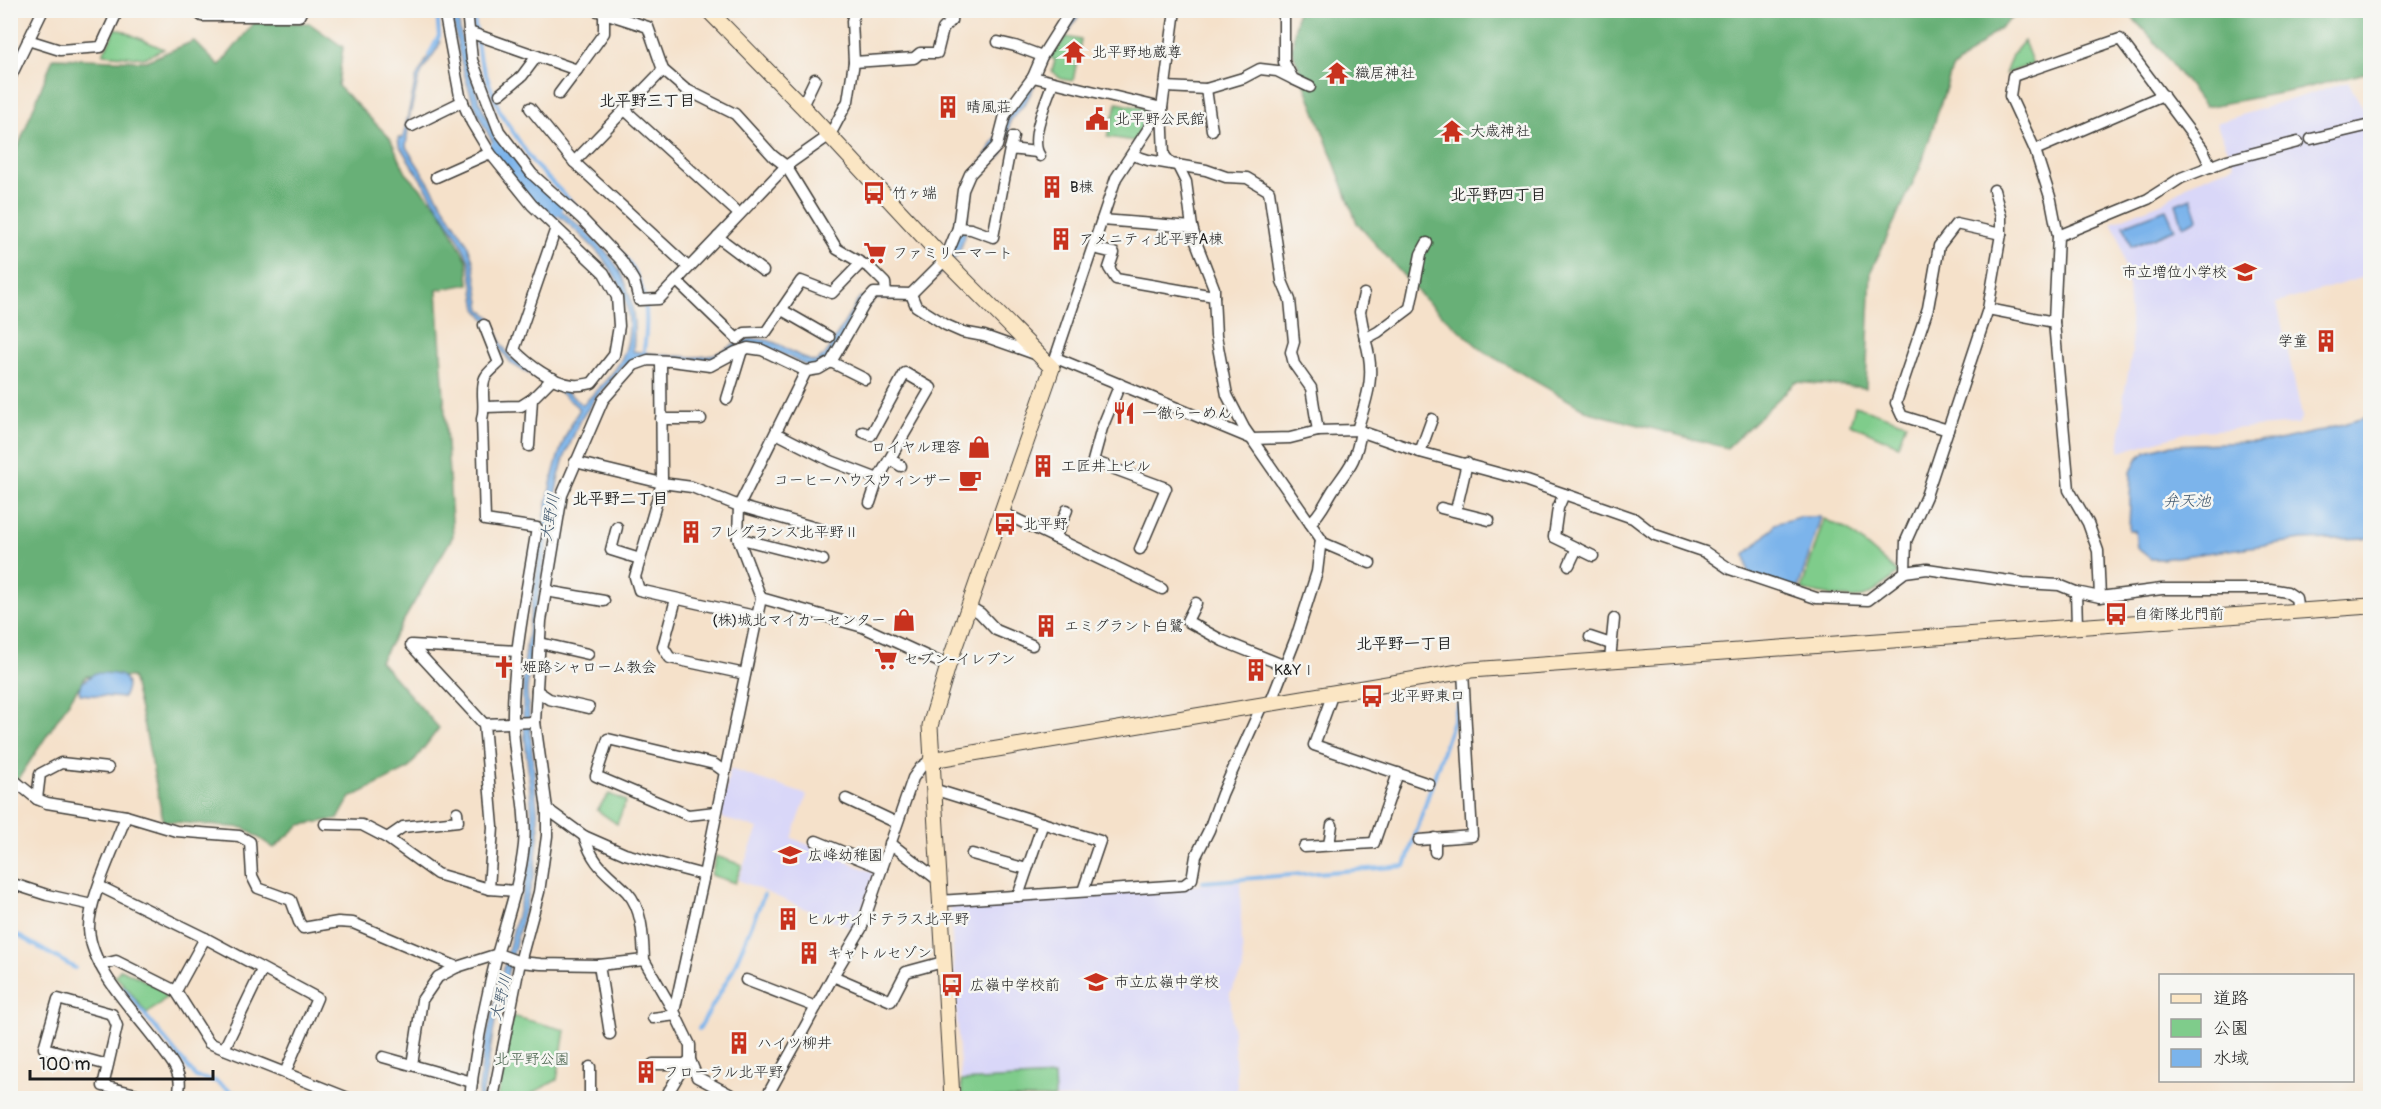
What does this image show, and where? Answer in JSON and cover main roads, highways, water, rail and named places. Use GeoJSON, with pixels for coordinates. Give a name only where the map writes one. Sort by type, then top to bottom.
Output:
{"type":"FeatureCollection","features":[{"type":"Feature","properties":{"kind":"water"},"geometry":{"type":"Polygon","coordinates":[[[452,11],[457,11],[468,68],[488,122],[497,139],[529,181],[594,240],[612,260],[626,284],[633,314],[633,351],[699,357],[720,352],[745,340],[760,339],[774,342],[815,362],[825,355],[860,297],[907,296],[942,267],[966,188],[1055,39],[1071,22],[1077,11],[1082,11],[1052,51],[1026,102],[1010,121],[1008,138],[1001,156],[977,178],[970,198],[965,236],[959,253],[917,298],[874,299],[824,364],[811,367],[768,347],[709,362],[639,358],[627,363],[580,420],[563,461],[558,480],[533,626],[527,691],[539,831],[534,874],[495,1022],[482,1098],[478,1098],[483,1054],[530,864],[532,845],[523,694],[528,631],[554,471],[569,428],[580,409],[557,390],[512,364],[498,346],[487,321],[477,309],[469,260],[459,239],[399,145],[398,138],[403,138],[416,78],[438,39],[440,43],[418,81],[409,119],[406,147],[467,243],[473,260],[481,309],[491,318],[502,345],[511,358],[554,382],[583,405],[610,376],[623,356],[629,334],[629,323],[621,289],[611,269],[581,235],[545,204],[512,170],[488,134],[464,74],[452,11]]]}},
{"type":"Feature","properties":{"kind":"water"},"geometry":{"type":"Polygon","coordinates":[[[2191,198],[2198,219],[2183,226],[2176,204],[2191,198]]]}},
{"type":"Feature","properties":{"kind":"water"},"geometry":{"type":"Polygon","coordinates":[[[2166,209],[2175,229],[2131,247],[2124,225],[2166,209]]]}},
{"type":"Feature","properties":{"kind":"water","name":"弁天池"},"geometry":{"type":"Polygon","coordinates":[[[2370,416],[2370,538],[2302,540],[2162,559],[2151,559],[2137,548],[2135,531],[2129,530],[2131,472],[2137,459],[2146,451],[2170,445],[2275,441],[2370,416]]]}},
{"type":"Feature","properties":{"kind":"water"},"geometry":{"type":"Polygon","coordinates":[[[1799,517],[1821,517],[1798,589],[1749,575],[1745,555],[1772,529],[1774,524],[1799,517]]]}},
{"type":"Feature","properties":{"kind":"water"},"geometry":{"type":"Polygon","coordinates":[[[95,673],[116,674],[125,679],[127,683],[123,698],[80,694],[79,689],[82,683],[95,673]]]}},
{"type":"Feature","properties":{"kind":"waterway"},"geometry":{"type":"LineString","coordinates":[[429,55],[439,36],[437,10]]}},
{"type":"Feature","properties":{"kind":"waterway"},"geometry":{"type":"LineString","coordinates":[[473,10],[479,56],[500,112],[534,164],[577,208]]}},
{"type":"Feature","properties":{"kind":"waterway","name":"大野川"},"geometry":{"type":"LineString","coordinates":[[499,151],[520,180],[552,207]]}},
{"type":"Feature","properties":{"kind":"waterway"},"geometry":{"type":"LineString","coordinates":[[600,230],[626,258],[641,286],[646,318],[643,356]]}},
{"type":"Feature","properties":{"kind":"waterway"},"geometry":{"type":"LineString","coordinates":[[1203,882],[1405,866],[1458,705]]}},
{"type":"Feature","properties":{"kind":"waterway"},"geometry":{"type":"LineString","coordinates":[[699,1029],[732,972],[764,895]]}},
{"type":"Feature","properties":{"kind":"waterway"},"geometry":{"type":"LineString","coordinates":[[10,931],[75,968]]}},
{"type":"Feature","properties":{"kind":"waterway"},"geometry":{"type":"LineString","coordinates":[[123,988],[196,1077],[215,1081],[237,1095],[265,1098]]}},
{"type":"Feature","properties":{"kind":"place","name":"北平野地蔵尊"},"geometry":{"type":"Point","coordinates":[1074,52]}},
{"type":"Feature","properties":{"kind":"place","name":"織居神社"},"geometry":{"type":"Point","coordinates":[1337,73]}},
{"type":"Feature","properties":{"kind":"place","name":"晴風荘"},"geometry":{"type":"Point","coordinates":[948,107]}},
{"type":"Feature","properties":{"kind":"place","name":"北平野公民館"},"geometry":{"type":"Point","coordinates":[1097,119]}},
{"type":"Feature","properties":{"kind":"place","name":"大歳神社"},"geometry":{"type":"Point","coordinates":[1452,131]}},
{"type":"Feature","properties":{"kind":"place","name":"B棟"},"geometry":{"type":"Point","coordinates":[1052,187]}},
{"type":"Feature","properties":{"kind":"place","name":"竹ヶ端"},"geometry":{"type":"Point","coordinates":[874,193]}},
{"type":"Feature","properties":{"kind":"place","name":"アメニティ北平野A棟"},"geometry":{"type":"Point","coordinates":[1061,239]}},
{"type":"Feature","properties":{"kind":"place","name":"ファミリーマート"},"geometry":{"type":"Point","coordinates":[875,253]}},
{"type":"Feature","properties":{"kind":"place","name":"市立増位小学校"},"geometry":{"type":"Point","coordinates":[2245,272]}},
{"type":"Feature","properties":{"kind":"place","name":"学童"},"geometry":{"type":"Point","coordinates":[2326,341]}},
{"type":"Feature","properties":{"kind":"place","name":"一徹らーめん"},"geometry":{"type":"Point","coordinates":[1124,413]}},
{"type":"Feature","properties":{"kind":"place","name":"ロイヤル理容"},"geometry":{"type":"Point","coordinates":[979,447]}},
{"type":"Feature","properties":{"kind":"place","name":"工匠井上ビル"},"geometry":{"type":"Point","coordinates":[1043,466]}},
{"type":"Feature","properties":{"kind":"place","name":"コーヒーハウスウィンザー"},"geometry":{"type":"Point","coordinates":[970,480]}},
{"type":"Feature","properties":{"kind":"place","name":"北平野"},"geometry":{"type":"Point","coordinates":[1005,524]}},
{"type":"Feature","properties":{"kind":"place","name":"フレグランス北平野Ⅱ"},"geometry":{"type":"Point","coordinates":[691,532]}},
{"type":"Feature","properties":{"kind":"place","name":"自衛隊北門前"},"geometry":{"type":"Point","coordinates":[2116,614]}},
{"type":"Feature","properties":{"kind":"place","name":"(株)城北マイカーセンター"},"geometry":{"type":"Point","coordinates":[904,620]}},
{"type":"Feature","properties":{"kind":"place","name":"エミグラント白鷺"},"geometry":{"type":"Point","coordinates":[1046,626]}},
{"type":"Feature","properties":{"kind":"place","name":"セブン-イレブン"},"geometry":{"type":"Point","coordinates":[886,659]}},
{"type":"Feature","properties":{"kind":"place","name":"姫路シャローム教会"},"geometry":{"type":"Point","coordinates":[504,667]}},
{"type":"Feature","properties":{"kind":"place","name":"K&YⅠ"},"geometry":{"type":"Point","coordinates":[1256,670]}},
{"type":"Feature","properties":{"kind":"place","name":"北平野東口"},"geometry":{"type":"Point","coordinates":[1372,696]}},
{"type":"Feature","properties":{"kind":"place","name":"広峰幼稚園"},"geometry":{"type":"Point","coordinates":[790,855]}},
{"type":"Feature","properties":{"kind":"place","name":"ヒルサイドテラス北平野"},"geometry":{"type":"Point","coordinates":[788,919]}},
{"type":"Feature","properties":{"kind":"place","name":"キャトルセゾン"},"geometry":{"type":"Point","coordinates":[809,953]}},
{"type":"Feature","properties":{"kind":"place","name":"市立広嶺中学校"},"geometry":{"type":"Point","coordinates":[1096,982]}},
{"type":"Feature","properties":{"kind":"place","name":"広嶺中学校前"},"geometry":{"type":"Point","coordinates":[952,985]}},
{"type":"Feature","properties":{"kind":"place","name":"ハイツ柳井"},"geometry":{"type":"Point","coordinates":[739,1043]}},
{"type":"Feature","properties":{"kind":"place","name":"フローラル北平野"},"geometry":{"type":"Point","coordinates":[646,1072]}},
{"type":"Feature","properties":{"kind":"district","name":"北平野三丁目"},"geometry":{"type":"Point","coordinates":[647,100]}},
{"type":"Feature","properties":{"kind":"district","name":"北平野四丁目"},"geometry":{"type":"Point","coordinates":[1498,194]}},
{"type":"Feature","properties":{"kind":"district","name":"北平野二丁目"},"geometry":{"type":"Point","coordinates":[620,498]}},
{"type":"Feature","properties":{"kind":"district","name":"北平野一丁目"},"geometry":{"type":"Point","coordinates":[1404,643]}},
{"type":"Feature","properties":{"kind":"park label","name":"北平野公園"},"geometry":{"type":"Point","coordinates":[532,1059]}}]}
